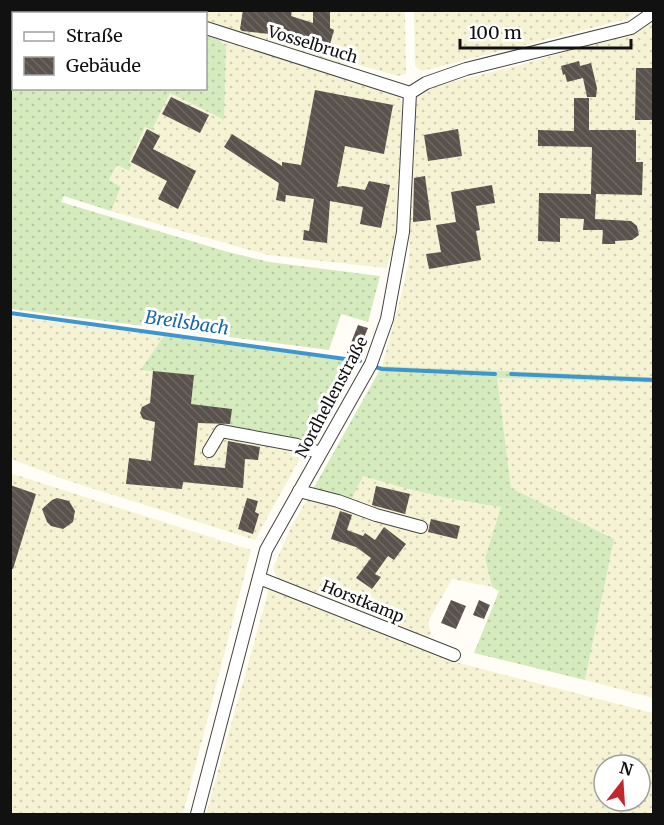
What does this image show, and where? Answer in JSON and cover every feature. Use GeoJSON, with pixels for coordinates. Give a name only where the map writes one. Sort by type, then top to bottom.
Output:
{"type":"FeatureCollection","features":[{"type":"Feature","properties":{"kind":"street"},"geometry":{"type":"LineString","coordinates":[[410,93],[440,77],[466,69],[631,28],[654,12]]}},
{"type":"Feature","properties":{"kind":"street","name":"Vosselbruch"},"geometry":{"type":"LineString","coordinates":[[207,28],[410,93]]}},
{"type":"Feature","properties":{"kind":"street","name":"Nordhellenstraße"},"geometry":{"type":"LineString","coordinates":[[197,814],[266,550],[371,364],[387,319],[403,232],[410,93]]}},
{"type":"Feature","properties":{"kind":"street"},"geometry":{"type":"LineString","coordinates":[[209,452],[221,431],[297,445],[320,453]]}},
{"type":"Feature","properties":{"kind":"street"},"geometry":{"type":"LineString","coordinates":[[299,491],[338,501],[376,515],[421,526]]}},
{"type":"Feature","properties":{"kind":"street","name":"Horstkamp"},"geometry":{"type":"LineString","coordinates":[[259,578],[454,655]]}},
{"type":"Feature","properties":{"kind":"shaded area"},"geometry":{"type":"Polygon","coordinates":[[[414,10],[636,11],[627,19],[422,71],[415,66],[414,10]]]}},
{"type":"Feature","properties":{"kind":"shaded area"},"geometry":{"type":"Polygon","coordinates":[[[172,11],[405,11],[406,74],[397,76],[346,61],[350,69],[226,31],[207,22],[207,12],[172,11]]]}},
{"type":"Feature","properties":{"kind":"shaded area"},"geometry":{"type":"Polygon","coordinates":[[[653,20],[653,377],[382,366],[409,261],[410,194],[418,96],[435,86],[520,65],[643,29],[653,20]]]}},
{"type":"Feature","properties":{"kind":"shaded area"},"geometry":{"type":"Polygon","coordinates":[[[220,40],[387,90],[395,93],[400,99],[403,106],[399,234],[386,268],[268,255],[111,211],[121,187],[109,181],[117,165],[128,171],[128,162],[145,127],[152,130],[170,93],[223,120],[226,48],[220,40]]]}},
{"type":"Feature","properties":{"kind":"shaded area"},"geometry":{"type":"Polygon","coordinates":[[[10,316],[164,336],[140,369],[194,375],[232,409],[230,429],[308,444],[255,540],[66,480],[11,459],[10,316]]]}},
{"type":"Feature","properties":{"kind":"shaded area"},"geometry":{"type":"Polygon","coordinates":[[[496,378],[653,383],[653,698],[585,680],[614,539],[511,488],[496,378]]]}},
{"type":"Feature","properties":{"kind":"shaded area"},"geometry":{"type":"Polygon","coordinates":[[[10,473],[251,550],[183,814],[11,814],[10,473]]]}},
{"type":"Feature","properties":{"kind":"shaded area"},"geometry":{"type":"Polygon","coordinates":[[[363,475],[409,489],[466,502],[502,507],[485,558],[492,587],[452,579],[428,622],[431,633],[429,639],[277,578],[273,568],[291,527],[308,498],[363,475]]]}},
{"type":"Feature","properties":{"kind":"shaded area"},"geometry":{"type":"Polygon","coordinates":[[[269,589],[451,661],[653,713],[653,814],[206,814],[269,589]]]}},
{"type":"Feature","properties":{"kind":"green space"},"geometry":{"type":"Polygon","coordinates":[[[11,11],[132,12],[12,12],[12,90],[207,90],[207,35],[220,40],[226,48],[224,120],[170,93],[152,130],[145,127],[129,162],[132,164],[129,171],[117,165],[109,180],[121,187],[111,211],[64,196],[61,202],[269,262],[380,276],[368,322],[341,314],[329,350],[11,309],[11,11]]]}},
{"type":"Feature","properties":{"kind":"green space"},"geometry":{"type":"Polygon","coordinates":[[[164,336],[354,362],[308,444],[230,429],[231,409],[191,404],[193,375],[140,370],[164,336]]]}},
{"type":"Feature","properties":{"kind":"green space"},"geometry":{"type":"Polygon","coordinates":[[[382,366],[653,377],[653,383],[497,378],[511,488],[614,539],[585,680],[474,653],[499,591],[492,587],[485,558],[501,507],[466,502],[363,476],[351,500],[312,491],[382,366]]]}},
{"type":"Feature","properties":{"kind":"building"},"geometry":{"type":"Polygon","coordinates":[[[243,10],[292,10],[291,16],[313,23],[313,10],[330,10],[330,28],[334,30],[329,48],[295,37],[296,33],[270,30],[269,34],[242,31],[240,29],[243,10]]]}},
{"type":"Feature","properties":{"kind":"building"},"geometry":{"type":"Polygon","coordinates":[[[579,61],[580,66],[591,63],[597,88],[596,97],[587,97],[583,78],[567,82],[565,74],[563,75],[561,66],[579,61]]]}},
{"type":"Feature","properties":{"kind":"building"},"geometry":{"type":"Polygon","coordinates":[[[636,68],[654,68],[654,120],[635,120],[636,68]]]}},
{"type":"Feature","properties":{"kind":"building"},"geometry":{"type":"Polygon","coordinates":[[[315,90],[393,105],[384,154],[345,146],[337,187],[365,190],[369,181],[390,185],[381,228],[360,224],[363,207],[330,201],[327,243],[303,240],[304,230],[309,231],[314,199],[286,195],[285,202],[276,200],[279,183],[224,147],[232,134],[282,166],[282,162],[301,165],[315,90]]]}},
{"type":"Feature","properties":{"kind":"building"},"geometry":{"type":"Polygon","coordinates":[[[171,97],[209,115],[200,133],[162,114],[171,97]]]}},
{"type":"Feature","properties":{"kind":"building"},"geometry":{"type":"Polygon","coordinates":[[[574,98],[589,98],[589,130],[636,130],[636,162],[643,162],[642,195],[596,194],[595,219],[631,221],[637,226],[639,235],[632,240],[602,244],[603,230],[583,230],[584,219],[560,218],[560,242],[538,241],[539,193],[591,194],[592,147],[538,146],[538,130],[574,131],[574,98]]]}},
{"type":"Feature","properties":{"kind":"building"},"geometry":{"type":"Polygon","coordinates":[[[147,129],[160,136],[153,149],[196,171],[178,209],[158,199],[167,181],[131,162],[147,129]]]}},
{"type":"Feature","properties":{"kind":"building"},"geometry":{"type":"Polygon","coordinates":[[[458,129],[462,156],[428,161],[424,135],[458,129]]]}},
{"type":"Feature","properties":{"kind":"building"},"geometry":{"type":"Polygon","coordinates":[[[425,176],[431,220],[413,222],[414,178],[425,176]]]}},
{"type":"Feature","properties":{"kind":"building"},"geometry":{"type":"Polygon","coordinates":[[[492,185],[495,203],[476,206],[480,230],[476,231],[481,260],[429,269],[426,254],[441,252],[436,225],[456,222],[451,192],[492,185]]]}},
{"type":"Feature","properties":{"kind":"building"},"geometry":{"type":"Polygon","coordinates":[[[358,325],[368,328],[356,357],[347,353],[358,325]]]}},
{"type":"Feature","properties":{"kind":"building"},"geometry":{"type":"Polygon","coordinates":[[[153,371],[194,375],[191,404],[232,409],[230,424],[198,423],[194,465],[225,468],[228,441],[260,447],[258,460],[245,459],[243,488],[183,482],[182,489],[126,484],[129,458],[151,461],[155,422],[143,419],[140,413],[142,407],[150,403],[153,371]]]}},
{"type":"Feature","properties":{"kind":"building"},"geometry":{"type":"Polygon","coordinates":[[[10,485],[36,494],[13,569],[10,568],[10,485]]]}},
{"type":"Feature","properties":{"kind":"building"},"geometry":{"type":"Polygon","coordinates":[[[376,486],[410,494],[405,514],[372,505],[376,486]]]}},
{"type":"Feature","properties":{"kind":"building"},"geometry":{"type":"Polygon","coordinates":[[[57,498],[69,501],[75,511],[73,522],[63,529],[51,526],[42,509],[57,498]]]}},
{"type":"Feature","properties":{"kind":"building"},"geometry":{"type":"Polygon","coordinates":[[[247,498],[258,501],[255,512],[259,514],[253,534],[238,529],[247,498]]]}},
{"type":"Feature","properties":{"kind":"building"},"geometry":{"type":"Polygon","coordinates":[[[340,511],[352,515],[347,530],[363,536],[365,533],[375,540],[384,527],[406,544],[394,560],[388,556],[375,574],[381,577],[372,589],[356,578],[371,558],[356,547],[331,539],[340,511]]]}},
{"type":"Feature","properties":{"kind":"building"},"geometry":{"type":"Polygon","coordinates":[[[431,519],[460,526],[457,539],[428,532],[431,519]]]}},
{"type":"Feature","properties":{"kind":"building"},"geometry":{"type":"Polygon","coordinates":[[[451,600],[466,606],[456,629],[441,623],[451,600]]]}},
{"type":"Feature","properties":{"kind":"building"},"geometry":{"type":"Polygon","coordinates":[[[479,600],[490,605],[484,619],[473,615],[479,600]]]}},
{"type":"Feature","properties":{"kind":"waterway","name":"Breilsbach"},"geometry":{"type":"LineString","coordinates":[[10,313],[360,361]]}},
{"type":"Feature","properties":{"kind":"waterway","name":"Breilsbach"},"geometry":{"type":"LineString","coordinates":[[375,367],[495,374]]}},
{"type":"Feature","properties":{"kind":"waterway","name":"Breilsbach"},"geometry":{"type":"LineString","coordinates":[[511,374],[654,380]]}}]}
